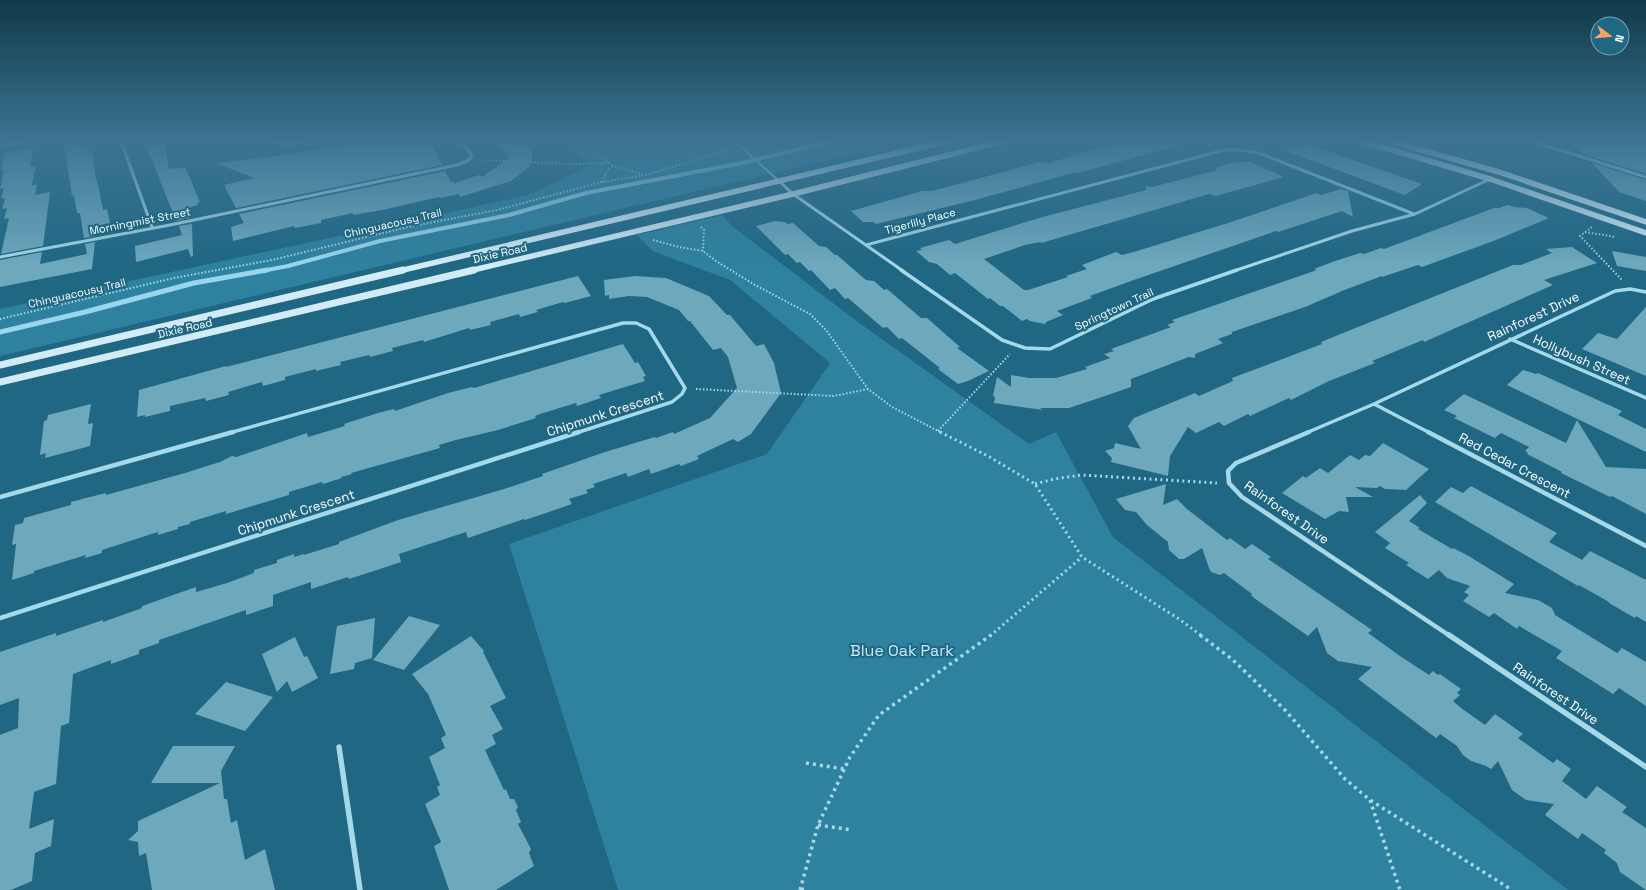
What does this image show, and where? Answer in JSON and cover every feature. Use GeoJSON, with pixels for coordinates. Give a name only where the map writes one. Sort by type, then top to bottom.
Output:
{"type":"FeatureCollection","features":[{"type":"Feature","properties":{"kind":"main road","name":"Dixie Road"},"geometry":{"type":"LineString","coordinates":[[0,365],[777,183]]}},
{"type":"Feature","properties":{"kind":"main road","name":"Dixie Road"},"geometry":{"type":"LineString","coordinates":[[0,382],[839,183]]}},
{"type":"Feature","properties":{"kind":"main road"},"geometry":{"type":"LineString","coordinates":[[1500,183],[1646,233]]}},
{"type":"Feature","properties":{"kind":"main road"},"geometry":{"type":"LineString","coordinates":[[1530,183],[1646,222]]}},
{"type":"Feature","properties":{"kind":"street"},"geometry":{"type":"LineString","coordinates":[[136,183],[152,227]]}},
{"type":"Feature","properties":{"kind":"street","name":"Morningmist Street"},"geometry":{"type":"LineString","coordinates":[[0,257],[371,183]]}},
{"type":"Feature","properties":{"kind":"street","name":"Springtown Trail"},"geometry":{"type":"LineString","coordinates":[[780,183],[793,194],[1002,340],[1017,347],[1031,349],[1050,349],[1153,299],[1296,249],[1414,214],[1482,183]]}},
{"type":"Feature","properties":{"kind":"street","name":"Tigerlily Place"},"geometry":{"type":"LineString","coordinates":[[866,245],[1101,183]]}},
{"type":"Feature","properties":{"kind":"street","name":"Tigerlily Place"},"geometry":{"type":"LineString","coordinates":[[1334,183],[1414,214]]}},
{"type":"Feature","properties":{"kind":"street","name":"Rainforest Drive"},"geometry":{"type":"LineString","coordinates":[[1646,292],[1630,289],[1616,291],[1510,339],[1374,404],[1236,463],[1228,471],[1229,483],[1249,501],[1646,766]]}},
{"type":"Feature","properties":{"kind":"street"},"geometry":{"type":"LineString","coordinates":[[0,497],[623,323],[636,323],[649,329],[685,388]]}},
{"type":"Feature","properties":{"kind":"street","name":"Hollybush Street"},"geometry":{"type":"LineString","coordinates":[[1510,339],[1646,398]]}},
{"type":"Feature","properties":{"kind":"street","name":"Chipmunk Crescent"},"geometry":{"type":"LineString","coordinates":[[0,618],[672,402],[682,394],[685,388]]}},
{"type":"Feature","properties":{"kind":"street","name":"Red Cedar Crescent"},"geometry":{"type":"LineString","coordinates":[[1374,404],[1646,546]]}},
{"type":"Feature","properties":{"kind":"street"},"geometry":{"type":"LineString","coordinates":[[339,747],[360,890]]}},
{"type":"Feature","properties":{"kind":"path","name":"Chinguacousy Trail"},"geometry":{"type":"LineString","coordinates":[[0,319],[174,278],[272,260],[408,227],[497,210],[600,183]]}},
{"type":"Feature","properties":{"kind":"path"},"geometry":{"type":"LineString","coordinates":[[694,217],[704,230],[703,251]]}},
{"type":"Feature","properties":{"kind":"path"},"geometry":{"type":"LineString","coordinates":[[1603,218],[1580,236],[1630,289]]}},
{"type":"Feature","properties":{"kind":"path"},"geometry":{"type":"LineString","coordinates":[[647,239],[678,247],[703,251],[716,261],[755,285],[810,314],[826,330],[868,389],[892,407],[988,456],[1035,484],[1082,556],[1179,619],[1232,660],[1286,711],[1346,779],[1370,800],[1512,890]]}},
{"type":"Feature","properties":{"kind":"path"},"geometry":{"type":"LineString","coordinates":[[938,431],[1017,347]]}},
{"type":"Feature","properties":{"kind":"path"},"geometry":{"type":"LineString","coordinates":[[685,388],[834,396],[868,389]]}},
{"type":"Feature","properties":{"kind":"path"},"geometry":{"type":"LineString","coordinates":[[1035,484],[1054,479],[1081,475],[1229,483]]}},
{"type":"Feature","properties":{"kind":"path"},"geometry":{"type":"LineString","coordinates":[[808,890],[801,889],[818,825],[850,757],[879,715],[1000,629],[1082,556]]}},
{"type":"Feature","properties":{"kind":"path"},"geometry":{"type":"LineString","coordinates":[[806,763],[844,769]]}},
{"type":"Feature","properties":{"kind":"path"},"geometry":{"type":"LineString","coordinates":[[1370,800],[1400,890]]}},
{"type":"Feature","properties":{"kind":"path"},"geometry":{"type":"LineString","coordinates":[[818,825],[852,830]]}},
{"type":"Feature","properties":{"kind":"green space"},"geometry":{"type":"Polygon","coordinates":[[[554,183],[733,183],[0,356],[0,309],[529,195],[554,183]]]}},
{"type":"Feature","properties":{"kind":"green space","name":"Blue Oak Park"},"geometry":{"type":"Polygon","coordinates":[[[722,215],[732,226],[858,322],[1029,444],[1056,432],[1113,537],[1568,890],[618,890],[509,544],[767,454],[830,363],[730,280],[653,251],[637,235],[722,215]]]}},
{"type":"Feature","properties":{"kind":"building"},"geometry":{"type":"Polygon","coordinates":[[[1,183],[32,183],[32,185],[37,185],[35,195],[50,192],[43,246],[1,254],[9,218],[4,219],[7,208],[2,209],[5,199],[1,198],[4,188],[0,189],[1,183]]]}},
{"type":"Feature","properties":{"kind":"building"},"geometry":{"type":"Polygon","coordinates":[[[70,183],[97,183],[103,210],[107,209],[110,223],[96,226],[95,236],[84,238],[80,213],[77,213],[74,195],[72,196],[70,183]]]}},
{"type":"Feature","properties":{"kind":"building"},"geometry":{"type":"Polygon","coordinates":[[[161,183],[192,183],[200,202],[197,203],[198,205],[191,207],[191,217],[176,221],[161,183]]]}},
{"type":"Feature","properties":{"kind":"building"},"geometry":{"type":"Polygon","coordinates":[[[235,183],[358,183],[236,208],[224,185],[235,183]]]}},
{"type":"Feature","properties":{"kind":"building"},"geometry":{"type":"Polygon","coordinates":[[[390,183],[506,183],[460,197],[459,194],[382,210],[353,215],[353,213],[321,220],[321,223],[295,228],[294,226],[233,241],[231,227],[244,223],[239,214],[390,183]]]}},
{"type":"Feature","properties":{"kind":"building"},"geometry":{"type":"Polygon","coordinates":[[[964,183],[1038,183],[975,200],[876,224],[874,222],[863,222],[851,211],[920,191],[932,191],[964,183]]]}},
{"type":"Feature","properties":{"kind":"building"},"geometry":{"type":"Polygon","coordinates":[[[1169,183],[1264,183],[1216,196],[1209,194],[1041,243],[1025,245],[984,259],[1024,290],[1028,290],[1087,269],[1082,265],[1116,252],[1122,255],[1137,251],[1228,223],[1317,193],[1321,195],[1341,189],[1348,191],[1353,217],[1342,211],[1278,232],[1276,231],[1131,281],[1090,296],[1092,298],[1057,311],[1063,315],[1046,322],[1045,324],[1027,319],[1022,321],[1003,306],[1000,306],[990,298],[988,299],[955,273],[950,275],[937,264],[929,262],[916,251],[922,250],[920,248],[949,240],[955,244],[1039,218],[1146,190],[1146,186],[1152,187],[1169,183]]]}},
{"type":"Feature","properties":{"kind":"building"},"geometry":{"type":"Polygon","coordinates":[[[1371,183],[1418,183],[1422,184],[1405,195],[1371,183]]]}},
{"type":"Feature","properties":{"kind":"building"},"geometry":{"type":"Polygon","coordinates":[[[1610,183],[1646,183],[1646,201],[1619,192],[1610,183]]]}},
{"type":"Feature","properties":{"kind":"building"},"geometry":{"type":"Polygon","coordinates":[[[1508,205],[1527,208],[1549,218],[1496,240],[1422,267],[1418,265],[1382,276],[1339,292],[1305,307],[1232,332],[1232,334],[1218,339],[1223,343],[1195,354],[1195,358],[1189,357],[1131,379],[1131,387],[1069,408],[1040,408],[1043,410],[994,403],[995,397],[993,396],[997,377],[1011,387],[1011,375],[1029,378],[1056,378],[1087,369],[1085,367],[1110,358],[1104,354],[1114,351],[1111,349],[1171,327],[1167,325],[1175,322],[1172,320],[1317,270],[1314,269],[1335,261],[1360,253],[1364,254],[1381,248],[1384,249],[1494,208],[1508,205]]]}},
{"type":"Feature","properties":{"kind":"building"},"geometry":{"type":"Polygon","coordinates":[[[775,221],[785,222],[787,224],[793,223],[819,246],[826,247],[866,280],[874,281],[884,290],[887,289],[921,318],[927,318],[960,347],[957,348],[989,371],[958,384],[902,338],[899,339],[887,327],[883,328],[848,298],[845,299],[835,288],[830,290],[811,270],[809,271],[800,262],[797,263],[788,254],[785,255],[756,226],[775,221]]]}},
{"type":"Feature","properties":{"kind":"building"},"geometry":{"type":"Polygon","coordinates":[[[192,224],[193,256],[191,257],[188,249],[136,262],[135,246],[182,235],[179,226],[192,224]]]}},
{"type":"Feature","properties":{"kind":"building"},"geometry":{"type":"Polygon","coordinates":[[[95,242],[92,269],[0,287],[0,260],[42,252],[40,264],[87,254],[85,244],[95,242]]]}},
{"type":"Feature","properties":{"kind":"building"},"geometry":{"type":"Polygon","coordinates":[[[1572,247],[1597,263],[1544,280],[1553,285],[1424,342],[1423,340],[1372,361],[1375,363],[1329,381],[1291,400],[1289,398],[1250,416],[1248,414],[1224,426],[1219,422],[1196,433],[1188,427],[1170,456],[1168,476],[1111,462],[1112,458],[1105,451],[1114,448],[1115,443],[1141,449],[1128,426],[1134,418],[1195,393],[1199,396],[1233,381],[1232,378],[1322,344],[1321,342],[1348,331],[1513,265],[1521,265],[1552,253],[1546,249],[1572,247]]]}},
{"type":"Feature","properties":{"kind":"building"},"geometry":{"type":"Polygon","coordinates":[[[1612,251],[1646,257],[1646,271],[1617,266],[1612,251]]]}},
{"type":"Feature","properties":{"kind":"building"},"geometry":{"type":"Polygon","coordinates":[[[578,276],[591,296],[565,303],[563,302],[536,310],[538,312],[520,317],[519,314],[490,322],[491,325],[470,330],[469,328],[424,342],[423,340],[392,348],[393,351],[370,357],[369,355],[340,362],[341,365],[316,371],[316,369],[285,377],[285,380],[263,386],[262,382],[228,392],[229,395],[206,401],[205,398],[170,406],[170,411],[145,417],[145,415],[137,417],[139,390],[226,366],[578,276]]]}},
{"type":"Feature","properties":{"kind":"building"},"geometry":{"type":"Polygon","coordinates":[[[635,276],[666,278],[709,296],[727,315],[730,315],[756,346],[764,344],[774,363],[781,393],[751,434],[738,442],[733,439],[697,456],[699,459],[681,466],[679,464],[651,474],[649,469],[628,477],[626,473],[593,484],[595,487],[586,490],[588,493],[569,499],[572,504],[546,513],[468,538],[466,532],[399,554],[401,562],[349,579],[348,577],[311,589],[311,582],[273,595],[273,606],[246,615],[246,610],[159,640],[159,643],[139,650],[139,654],[111,664],[111,660],[73,674],[69,723],[61,726],[56,784],[34,792],[29,829],[54,819],[51,846],[35,853],[32,881],[11,890],[0,890],[0,735],[18,728],[19,698],[0,705],[0,652],[56,633],[56,636],[103,620],[103,622],[142,608],[142,606],[196,587],[196,592],[227,583],[254,573],[254,570],[277,563],[277,560],[294,554],[294,557],[304,555],[339,544],[339,542],[398,520],[504,489],[543,476],[542,474],[605,452],[673,432],[674,434],[710,418],[737,388],[728,357],[721,348],[713,350],[690,321],[688,321],[679,310],[647,297],[629,296],[609,299],[609,295],[605,296],[604,280],[635,276]]]}},
{"type":"Feature","properties":{"kind":"building"},"geometry":{"type":"Polygon","coordinates":[[[1646,307],[1646,376],[1582,349],[1598,333],[1617,339],[1646,307]]]}},
{"type":"Feature","properties":{"kind":"building"},"geometry":{"type":"Polygon","coordinates":[[[623,344],[635,363],[638,362],[646,376],[643,377],[645,381],[599,395],[601,398],[577,406],[576,403],[540,414],[535,416],[536,418],[498,430],[439,445],[440,448],[351,473],[352,474],[323,484],[322,482],[289,492],[289,495],[226,514],[226,511],[190,522],[190,524],[178,527],[178,529],[158,535],[158,532],[102,550],[102,553],[85,558],[86,555],[34,571],[34,573],[12,580],[16,544],[12,545],[15,525],[23,523],[24,518],[71,505],[71,502],[106,493],[106,495],[185,473],[220,462],[232,456],[236,457],[307,433],[308,437],[345,426],[344,424],[378,413],[394,409],[395,411],[448,393],[472,387],[474,388],[623,344]]]}},
{"type":"Feature","properties":{"kind":"building"},"geometry":{"type":"Polygon","coordinates":[[[1523,370],[1536,374],[1538,373],[1622,411],[1618,415],[1646,429],[1646,452],[1507,385],[1523,370]]]}},
{"type":"Feature","properties":{"kind":"building"},"geometry":{"type":"Polygon","coordinates":[[[1464,394],[1566,443],[1577,420],[1606,467],[1646,469],[1646,514],[1612,496],[1610,497],[1561,473],[1562,472],[1527,454],[1528,453],[1525,451],[1529,447],[1501,433],[1495,438],[1454,418],[1457,416],[1444,410],[1464,394]]]}},
{"type":"Feature","properties":{"kind":"building"},"geometry":{"type":"Polygon","coordinates":[[[91,404],[88,424],[93,423],[90,446],[45,458],[46,453],[40,455],[44,421],[47,420],[48,415],[91,404]]]}},
{"type":"Feature","properties":{"kind":"building"},"geometry":{"type":"Polygon","coordinates":[[[1383,443],[1429,469],[1406,490],[1385,489],[1380,486],[1377,488],[1355,487],[1373,497],[1346,497],[1349,512],[1339,511],[1325,519],[1282,493],[1303,476],[1306,478],[1320,468],[1328,473],[1350,455],[1359,460],[1365,455],[1370,456],[1383,443]]]}},
{"type":"Feature","properties":{"kind":"building"},"geometry":{"type":"Polygon","coordinates":[[[1166,484],[1163,505],[1177,499],[1187,509],[1227,540],[1230,538],[1245,549],[1252,544],[1271,557],[1268,559],[1372,630],[1368,633],[1400,656],[1429,675],[1433,671],[1438,675],[1440,674],[1461,689],[1457,693],[1460,695],[1453,701],[1485,725],[1495,714],[1523,734],[1518,738],[1553,763],[1557,759],[1571,769],[1562,781],[1586,799],[1597,786],[1627,807],[1622,812],[1646,828],[1646,890],[1620,872],[1617,863],[1604,853],[1606,850],[1582,833],[1578,839],[1545,815],[1554,804],[1526,800],[1512,790],[1498,761],[1491,769],[1471,761],[1463,755],[1457,746],[1440,734],[1436,738],[1358,679],[1372,667],[1338,661],[1327,653],[1317,627],[1308,636],[1254,598],[1251,595],[1252,594],[1224,573],[1220,575],[1211,572],[1202,548],[1184,559],[1179,559],[1169,550],[1168,542],[1147,525],[1136,512],[1125,510],[1116,499],[1166,484]]]}},
{"type":"Feature","properties":{"kind":"building"},"geometry":{"type":"Polygon","coordinates":[[[1471,486],[1557,533],[1549,542],[1582,560],[1590,551],[1646,580],[1646,622],[1636,616],[1635,618],[1579,585],[1578,586],[1435,502],[1451,487],[1463,493],[1471,486]]]}},
{"type":"Feature","properties":{"kind":"building"},"geometry":{"type":"Polygon","coordinates":[[[1420,495],[1427,503],[1409,521],[1420,528],[1418,529],[1452,549],[1453,548],[1467,555],[1514,584],[1505,593],[1538,600],[1552,608],[1555,615],[1617,653],[1622,648],[1646,662],[1646,706],[1619,688],[1613,694],[1556,658],[1562,651],[1519,626],[1517,629],[1494,613],[1489,617],[1463,601],[1469,595],[1464,592],[1470,586],[1447,578],[1439,570],[1428,579],[1406,565],[1409,563],[1385,548],[1390,543],[1375,532],[1420,495]]]}},
{"type":"Feature","properties":{"kind":"building"},"geometry":{"type":"Polygon","coordinates":[[[409,616],[440,625],[404,670],[373,660],[409,616]]]}},
{"type":"Feature","properties":{"kind":"building"},"geometry":{"type":"Polygon","coordinates":[[[375,618],[372,658],[355,663],[354,669],[330,674],[337,626],[375,618]]]}},
{"type":"Feature","properties":{"kind":"building"},"geometry":{"type":"Polygon","coordinates":[[[471,636],[484,651],[483,652],[506,698],[490,706],[503,729],[492,735],[496,744],[485,750],[504,790],[506,789],[510,799],[514,799],[518,807],[516,810],[521,822],[518,824],[531,849],[529,853],[534,866],[496,890],[449,890],[434,846],[441,842],[425,804],[440,795],[437,787],[440,785],[429,757],[445,748],[441,738],[446,735],[428,694],[412,674],[471,636]]]}},
{"type":"Feature","properties":{"kind":"building"},"geometry":{"type":"Polygon","coordinates":[[[295,637],[304,657],[307,656],[318,678],[292,692],[287,681],[277,692],[262,654],[295,637]]]}},
{"type":"Feature","properties":{"kind":"building"},"geometry":{"type":"Polygon","coordinates":[[[226,682],[273,697],[245,731],[195,714],[226,682]]]}},
{"type":"Feature","properties":{"kind":"building"},"geometry":{"type":"Polygon","coordinates":[[[173,746],[235,746],[221,771],[224,799],[227,799],[231,823],[237,820],[245,860],[265,849],[275,890],[152,890],[146,853],[139,856],[138,842],[128,840],[138,831],[138,821],[220,783],[151,783],[173,746]]]}},
{"type":"Feature","properties":{"kind":"waterway"},"geometry":{"type":"LineString","coordinates":[[262,271],[288,266],[380,241],[509,215],[586,193],[640,183]]}},
{"type":"Feature","properties":{"kind":"waterway"},"geometry":{"type":"LineString","coordinates":[[0,332],[85,312],[194,283],[267,270]]}}]}
